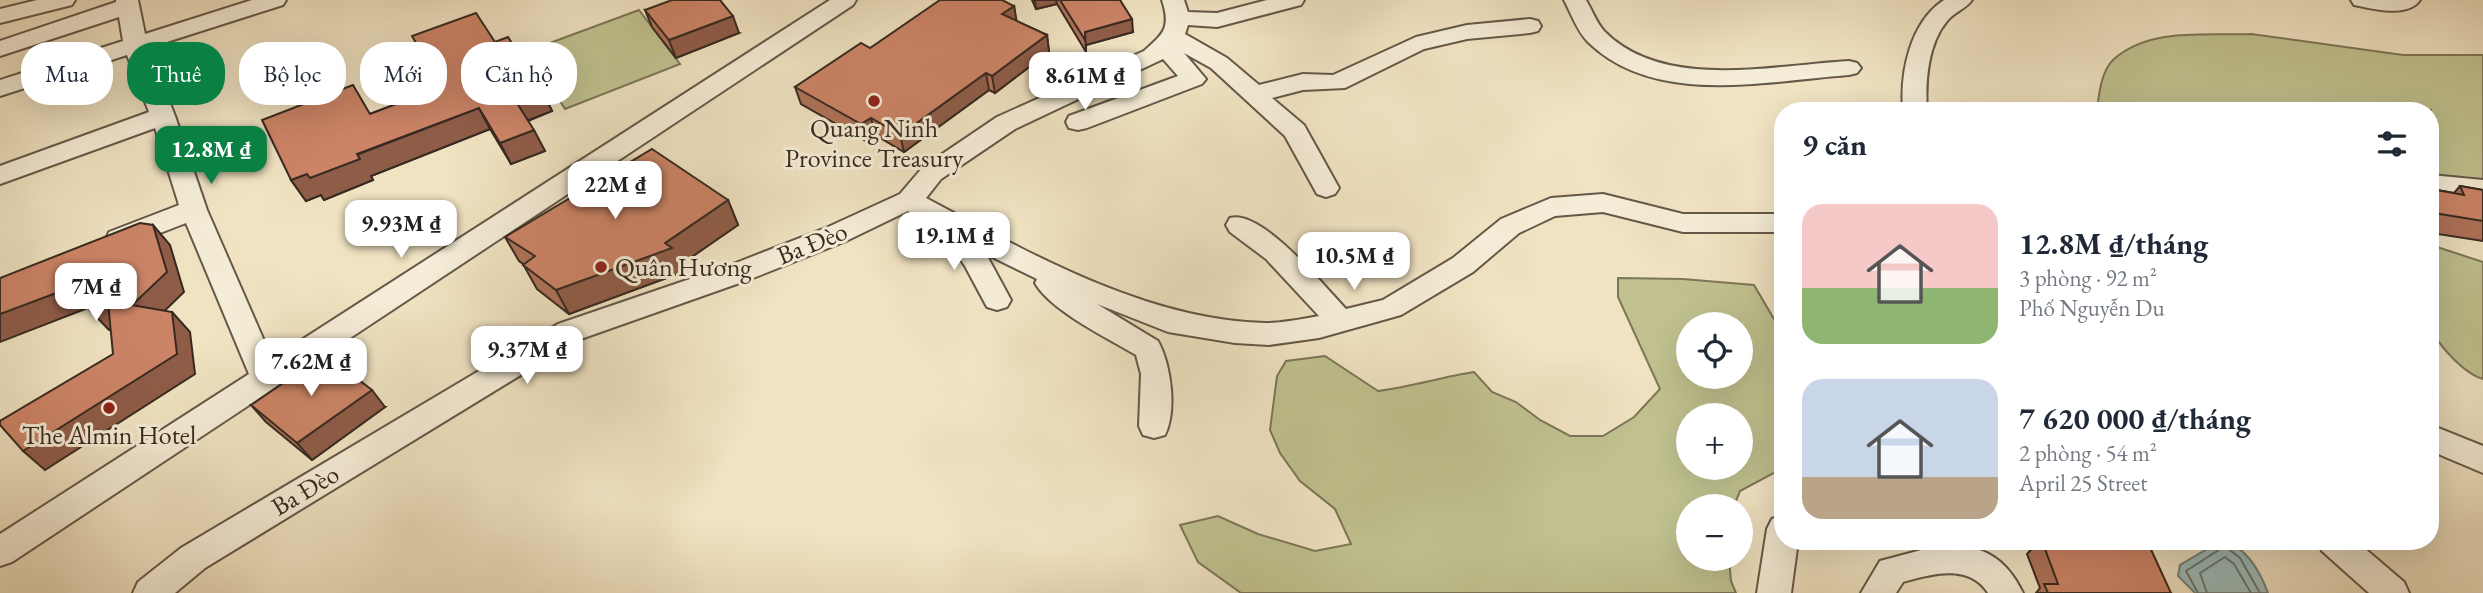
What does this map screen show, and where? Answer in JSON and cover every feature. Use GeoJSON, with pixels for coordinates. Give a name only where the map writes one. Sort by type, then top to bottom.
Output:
{"type":"FeatureCollection","features":[{"type":"Feature","properties":{"kind":"street"},"geometry":{"type":"LineString","coordinates":[[0,16],[64,0]]}},
{"type":"Feature","properties":{"kind":"street"},"geometry":{"type":"LineString","coordinates":[[144,42],[275,0]]}},
{"type":"Feature","properties":{"kind":"street"},"geometry":{"type":"LineString","coordinates":[[1172,25],[1217,20],[1293,0]]}},
{"type":"Feature","properties":{"kind":"street"},"geometry":{"type":"LineString","coordinates":[[1575,0],[1592,35],[1621,58],[1642,68],[1710,77],[1751,77],[1809,69],[1849,68]]}},
{"type":"Feature","properties":{"kind":"street"},"geometry":{"type":"LineString","coordinates":[[1913,102],[1925,37],[1940,12],[1961,0]]}},
{"type":"Feature","properties":{"kind":"street"},"geometry":{"type":"LineString","coordinates":[[2362,0],[2403,4],[2409,0]]}},
{"type":"Feature","properties":{"kind":"street"},"geometry":{"type":"LineString","coordinates":[[0,49],[128,3],[134,42]]}},
{"type":"Feature","properties":{"kind":"street"},"geometry":{"type":"LineString","coordinates":[[0,552],[837,3]]}},
{"type":"Feature","properties":{"kind":"street"},"geometry":{"type":"LineString","coordinates":[[1172,25],[1256,94],[1294,131],[1326,188]]}},
{"type":"Feature","properties":{"kind":"street"},"geometry":{"type":"LineString","coordinates":[[1078,122],[1194,79],[1172,25]]}},
{"type":"Feature","properties":{"kind":"street","name":"Ba Đèo"},"geometry":{"type":"LineString","coordinates":[[150,593],[193,558],[568,332],[738,273],[837,234],[909,200],[932,173],[1006,122],[1152,56],[1172,25]]}},
{"type":"Feature","properties":{"kind":"street"},"geometry":{"type":"LineString","coordinates":[[1256,94],[1303,82],[1337,83],[1416,44],[1467,32],[1530,26]]}},
{"type":"Feature","properties":{"kind":"street"},"geometry":{"type":"LineString","coordinates":[[0,88],[127,48]]}},
{"type":"Feature","properties":{"kind":"street"},"geometry":{"type":"LineString","coordinates":[[159,105],[194,210],[266,378]]}},
{"type":"Feature","properties":{"kind":"street"},"geometry":{"type":"LineString","coordinates":[[0,175],[163,116]]}},
{"type":"Feature","properties":{"kind":"street"},"geometry":{"type":"LineString","coordinates":[[2439,185],[2483,189]]}},
{"type":"Feature","properties":{"kind":"street"},"geometry":{"type":"LineString","coordinates":[[909,200],[1022,262],[1168,321],[1235,332],[1269,334],[1391,308],[1463,265],[1510,226],[1551,207],[1603,202],[1683,223],[1774,223]]}},
{"type":"Feature","properties":{"kind":"street"},"geometry":{"type":"LineString","coordinates":[[91,250],[194,210]]}},
{"type":"Feature","properties":{"kind":"street"},"geometry":{"type":"LineString","coordinates":[[948,222],[976,261],[997,300]]}},
{"type":"Feature","properties":{"kind":"street"},"geometry":{"type":"LineString","coordinates":[[1239,225],[1276,252],[1340,321]]}},
{"type":"Feature","properties":{"kind":"street"},"geometry":{"type":"LineString","coordinates":[[1022,262],[1074,303],[1148,349],[1156,374],[1154,426]]}},
{"type":"Feature","properties":{"kind":"street"},"geometry":{"type":"LineString","coordinates":[[2439,441],[2483,460]]}},
{"type":"Feature","properties":{"kind":"street"},"geometry":{"type":"LineString","coordinates":[[1774,593],[1780,550]]}},
{"type":"Feature","properties":{"kind":"street"},"geometry":{"type":"LineString","coordinates":[[2344,550],[2392,593]]}},
{"type":"Feature","properties":{"kind":"street"},"geometry":{"type":"LineString","coordinates":[[1878,593],[1892,571],[1926,562],[1968,559],[1990,569],[2006,593]]}},
{"type":"Feature","properties":{"kind":"green space"},"geometry":{"type":"Polygon","coordinates":[[[639,10],[680,64],[577,104],[577,42],[552,42],[639,10]]]}},
{"type":"Feature","properties":{"kind":"green space"},"geometry":{"type":"Polygon","coordinates":[[[2198,34],[2251,34],[2403,55],[2483,55],[2483,181],[2439,178],[2439,102],[2098,102],[2101,83],[2114,59],[2145,42],[2198,34]]]}},
{"type":"Feature","properties":{"kind":"green space"},"geometry":{"type":"Polygon","coordinates":[[[2439,248],[2483,262],[2483,379],[2468,371],[2439,341],[2439,248]]]}},
{"type":"Feature","properties":{"kind":"green space"},"geometry":{"type":"Polygon","coordinates":[[[1618,278],[1683,279],[1754,285],[1774,319],[1774,473],[1739,494],[1676,494],[1676,571],[1730,571],[1736,593],[1241,593],[1198,562],[1180,525],[1218,516],[1258,534],[1315,551],[1351,544],[1335,509],[1300,481],[1280,453],[1270,430],[1277,376],[1286,361],[1325,356],[1378,391],[1474,372],[1492,392],[1516,402],[1540,420],[1570,436],[1603,436],[1634,417],[1660,389],[1618,297],[1618,278]]]}},
{"type":"Feature","properties":{"kind":"water"},"geometry":{"type":"Polygon","coordinates":[[[2206,550],[2241,550],[2252,562],[2268,593],[2195,593],[2178,576],[2180,565],[2206,550]]]}},
{"type":"Feature","properties":{"kind":"building"},"geometry":{"type":"Polygon","coordinates":[[[672,0],[720,0],[733,16],[669,40],[645,10],[672,0]]]}},
{"type":"Feature","properties":{"kind":"building"},"geometry":{"type":"Polygon","coordinates":[[[940,0],[1002,0],[1014,6],[1002,14],[1047,35],[992,76],[986,73],[900,135],[871,118],[861,124],[795,87],[861,43],[870,48],[940,0]]]}},
{"type":"Feature","properties":{"kind":"building"},"geometry":{"type":"Polygon","coordinates":[[[1060,0],[1120,0],[1132,19],[1085,32],[1085,40],[1060,0]]]}},
{"type":"Feature","properties":{"kind":"building"},"geometry":{"type":"Polygon","coordinates":[[[476,13],[495,42],[461,42],[461,105],[518,105],[534,130],[500,143],[479,108],[357,154],[360,159],[310,178],[307,174],[291,180],[262,120],[301,105],[346,105],[346,88],[353,85],[360,97],[360,105],[365,105],[370,114],[394,105],[447,105],[447,42],[415,42],[412,36],[476,13]]]}},
{"type":"Feature","properties":{"kind":"building"},"geometry":{"type":"Polygon","coordinates":[[[508,37],[511,42],[495,42],[508,37]]]}},
{"type":"Feature","properties":{"kind":"building"},"geometry":{"type":"Polygon","coordinates":[[[652,149],[728,200],[665,243],[672,248],[556,290],[523,265],[535,256],[505,237],[652,149]]]}},
{"type":"Feature","properties":{"kind":"building"},"geometry":{"type":"Polygon","coordinates":[[[2460,186],[2483,190],[2483,221],[2439,214],[2439,190],[2464,195],[2460,186]]]}},
{"type":"Feature","properties":{"kind":"building"},"geometry":{"type":"Polygon","coordinates":[[[140,223],[153,225],[167,272],[132,305],[172,312],[177,354],[23,451],[0,425],[0,421],[113,354],[108,302],[90,310],[85,282],[0,314],[0,278],[140,223]]]}},
{"type":"Feature","properties":{"kind":"building"},"geometry":{"type":"Polygon","coordinates":[[[325,354],[372,390],[297,443],[251,405],[325,354]]]}},
{"type":"Feature","properties":{"kind":"building"},"geometry":{"type":"Polygon","coordinates":[[[2045,550],[2151,550],[2171,593],[2048,593],[2044,584],[2058,584],[2045,550]]]}},
{"type":"Feature","properties":{"kind":"place","name":"Quang Ninh Province Treasury"},"geometry":{"type":"Point","coordinates":[874,101]}},
{"type":"Feature","properties":{"kind":"place","name":"Quân Hương"},"geometry":{"type":"Point","coordinates":[601,267]}},
{"type":"Feature","properties":{"kind":"place","name":"The Almin Hotel"},"geometry":{"type":"Point","coordinates":[109,408]}}]}
